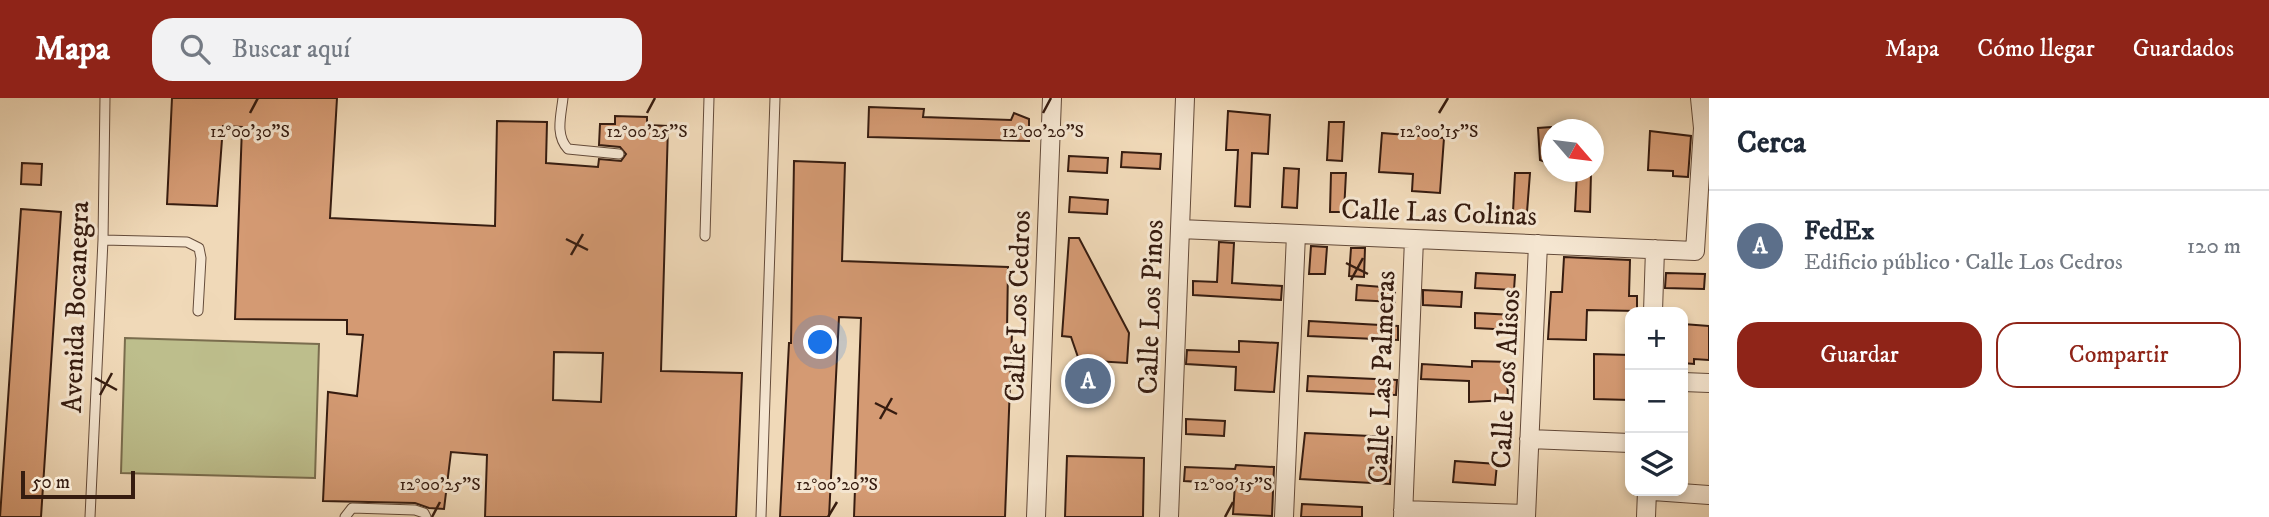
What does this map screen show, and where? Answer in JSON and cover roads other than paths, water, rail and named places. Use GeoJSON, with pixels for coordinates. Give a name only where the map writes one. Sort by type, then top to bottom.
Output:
{"type":"FeatureCollection","features":[{"type":"Feature","properties":{"kind":"street","name":"Calle Los Cedros"},"geometry":{"type":"LineString","coordinates":[[1036,517],[1052,98]]}},
{"type":"Feature","properties":{"kind":"street","name":"Calle Los Pinos"},"geometry":{"type":"LineString","coordinates":[[1169,517],[1185,98]]}},
{"type":"Feature","properties":{"kind":"street","name":"Calle Las Colinas"},"geometry":{"type":"LineString","coordinates":[[1180,229],[1695,251],[1703,128],[1700,98]]}},
{"type":"Feature","properties":{"kind":"street"},"geometry":{"type":"LineString","coordinates":[[1284,517],[1296,234]]}},
{"type":"Feature","properties":{"kind":"street","name":"Calle Las Palmeras"},"geometry":{"type":"LineString","coordinates":[[1403,514],[1414,239]]}},
{"type":"Feature","properties":{"kind":"street","name":"Calle Los Alisos"},"geometry":{"type":"LineString","coordinates":[[1526,515],[1538,244]]}},
{"type":"Feature","properties":{"kind":"street"},"geometry":{"type":"LineString","coordinates":[[1653,307],[1655,249]]}},
{"type":"Feature","properties":{"kind":"street"},"geometry":{"type":"LineString","coordinates":[[1688,382],[1709,383]]}},
{"type":"Feature","properties":{"kind":"street"},"geometry":{"type":"LineString","coordinates":[[1529,439],[1625,443]]}},
{"type":"Feature","properties":{"kind":"street"},"geometry":{"type":"LineString","coordinates":[[1688,494],[1709,495]]}},
{"type":"Feature","properties":{"kind":"street"},"geometry":{"type":"LineString","coordinates":[[1646,517],[1647,496]]}},
{"type":"Feature","properties":{"kind":"street"},"geometry":{"type":"LineString","coordinates":[[1403,514],[1526,515]]}},
{"type":"Feature","properties":{"kind":"lane","name":"Avenida Bocanegra"},"geometry":{"type":"LineString","coordinates":[[90,517],[103,240],[105,98]]}},
{"type":"Feature","properties":{"kind":"lane"},"geometry":{"type":"LineString","coordinates":[[563,98],[560,133],[562,142],[568,149],[619,154]]}},
{"type":"Feature","properties":{"kind":"lane"},"geometry":{"type":"LineString","coordinates":[[705,236],[709,98]]}},
{"type":"Feature","properties":{"kind":"lane"},"geometry":{"type":"LineString","coordinates":[[761,517],[775,98]]}},
{"type":"Feature","properties":{"kind":"lane"},"geometry":{"type":"LineString","coordinates":[[103,240],[187,242],[198,248],[201,258],[198,311]]}},
{"type":"Feature","properties":{"kind":"lane"},"geometry":{"type":"LineString","coordinates":[[345,517],[352,509],[384,513],[415,510],[424,513],[426,517]]}},
{"type":"Feature","properties":{"kind":"place","name":"FedEx"},"geometry":{"type":"Point","coordinates":[1088,381]}}]}
